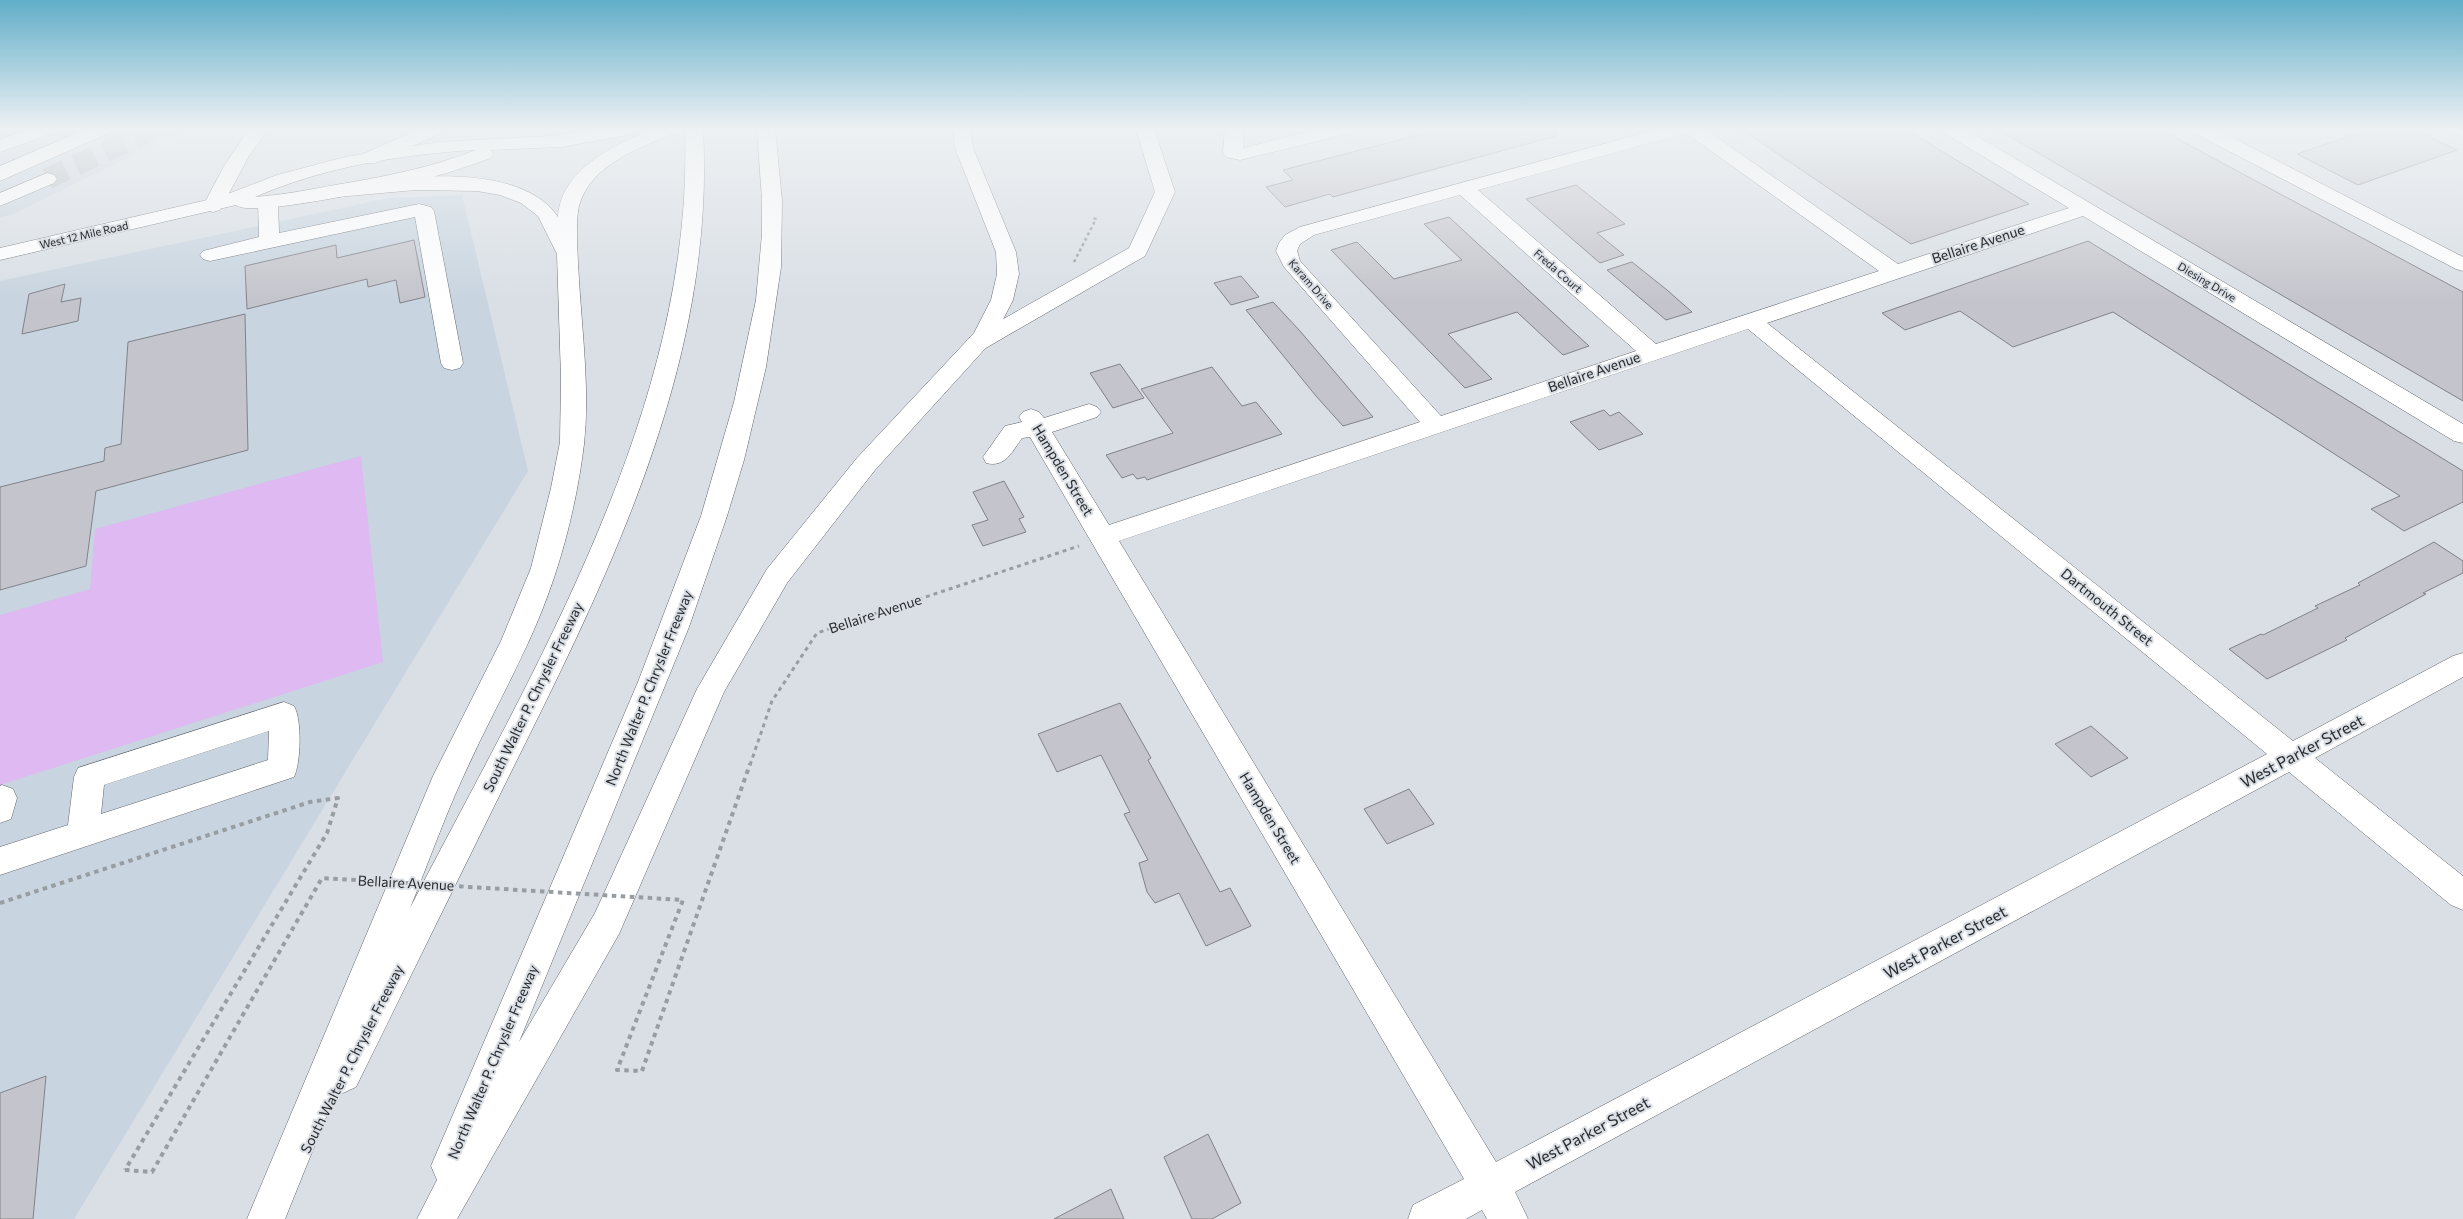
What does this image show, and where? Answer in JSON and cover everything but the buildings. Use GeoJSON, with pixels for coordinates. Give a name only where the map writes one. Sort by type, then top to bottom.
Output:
{"type":"FeatureCollection","features":[{"type":"Feature","properties":{"kind":"main road"},"geometry":{"type":"LineString","coordinates":[[0,200],[32,186]]}},
{"type":"Feature","properties":{"kind":"main road"},"geometry":{"type":"LineString","coordinates":[[220,204],[228,186]]}},
{"type":"Feature","properties":{"kind":"main road","name":"West 12 Mile Road"},"geometry":{"type":"LineString","coordinates":[[220,204],[264,186]]}},
{"type":"Feature","properties":{"kind":"main road","name":"West 12 Mile Road"},"geometry":{"type":"LineString","coordinates":[[0,254],[220,204],[268,202],[361,186]]}},
{"type":"Feature","properties":{"kind":"main road"},"geometry":{"type":"LineString","coordinates":[[337,191],[381,186]]}},
{"type":"Feature","properties":{"kind":"main road"},"geometry":{"type":"LineString","coordinates":[[478,186],[501,189],[526,198],[545,212],[567,255]]}},
{"type":"Feature","properties":{"kind":"main road"},"geometry":{"type":"LineString","coordinates":[[266,1219],[448,776],[515,642],[544,568],[564,488],[572,432],[573,378],[567,255],[569,207],[579,186]]}},
{"type":"Feature","properties":{"kind":"main road","name":"South Walter P. Chrysler Freeway"},"geometry":{"type":"LineString","coordinates":[[270,1219],[582,599],[621,509],[639,463],[660,396],[674,340],[690,242],[694,186]]}},
{"type":"Feature","properties":{"kind":"main road","name":"North Walter P. Chrysler Freeway"},"geometry":{"type":"LineString","coordinates":[[428,1219],[677,625],[725,487],[751,382],[769,294],[773,250],[771,186]]}},
{"type":"Feature","properties":{"kind":"main road"},"geometry":{"type":"LineString","coordinates":[[436,1219],[607,923],[712,689],[777,576],[866,464],[984,336],[1002,300],[1008,274],[1006,252],[981,186]]}},
{"type":"Feature","properties":{"kind":"main road"},"geometry":{"type":"LineString","coordinates":[[976,344],[1138,252],[1165,192],[1163,186]]}},
{"type":"Feature","properties":{"kind":"main road","name":"Karam Drive"},"geometry":{"type":"LineString","coordinates":[[1436,425],[1290,262],[1286,250],[1287,244],[1296,236],[1307,231],[1472,186]]}},
{"type":"Feature","properties":{"kind":"main road"},"geometry":{"type":"LineString","coordinates":[[1772,186],[1894,272]]}},
{"type":"Feature","properties":{"kind":"main road","name":"Diesing Drive"},"geometry":{"type":"LineString","coordinates":[[2046,186],[2463,435]]}},
{"type":"Feature","properties":{"kind":"main road"},"geometry":{"type":"LineString","coordinates":[[2311,186],[2463,265]]}},
{"type":"Feature","properties":{"kind":"main road","name":"Freda Court"},"geometry":{"type":"LineString","coordinates":[[1464,188],[1652,353]]}},
{"type":"Feature","properties":{"kind":"main road"},"geometry":{"type":"LineString","coordinates":[[268,202],[270,241]]}},
{"type":"Feature","properties":{"kind":"main road","name":"Bellaire Avenue"},"geometry":{"type":"LineString","coordinates":[[1091,541],[2084,209]]}},
{"type":"Feature","properties":{"kind":"main road"},"geometry":{"type":"LineString","coordinates":[[210,255],[419,210],[424,211],[452,363]]}},
{"type":"Feature","properties":{"kind":"main road","name":"Dartmouth Street"},"geometry":{"type":"LineString","coordinates":[[1750,320],[2463,895]]}},
{"type":"Feature","properties":{"kind":"main road"},"geometry":{"type":"LineString","coordinates":[[995,457],[1014,432],[1034,422],[1063,422],[1089,412]]}},
{"type":"Feature","properties":{"kind":"main road","name":"Hampden Street"},"geometry":{"type":"LineString","coordinates":[[1034,422],[1091,541],[1509,1219]]}},
{"type":"Feature","properties":{"kind":"main road","name":"West Parker Street"},"geometry":{"type":"LineString","coordinates":[[1428,1219],[2463,664]]}},
{"type":"Feature","properties":{"kind":"main road"},"geometry":{"type":"LineString","coordinates":[[0,861],[83,834],[283,768],[284,714],[89,777],[83,834]]}},
{"type":"Feature","properties":{"kind":"path"},"geometry":{"type":"LineString","coordinates":[[1056,299],[1096,219],[1093,218]]}},
{"type":"Feature","properties":{"kind":"path","name":"Bellaire Avenue"},"geometry":{"type":"LineString","coordinates":[[0,903],[310,802],[338,798],[327,833],[125,1170],[152,1172],[322,878],[683,900],[617,1070],[642,1071],[772,701],[817,633],[1091,541]]}},
{"type":"Feature","properties":{"kind":"shaded area"},"geometry":{"type":"Polygon","coordinates":[[[0,186],[71,186],[11,215],[0,217],[0,186]]]}},
{"type":"Feature","properties":{"kind":"shaded area"},"geometry":{"type":"Polygon","coordinates":[[[462,195],[528,471],[74,1219],[0,1219],[0,281],[389,198],[462,195]]]}},
{"type":"Feature","properties":{"kind":"shaded area"},"geometry":{"type":"Polygon","coordinates":[[[361,456],[383,662],[0,785],[0,615],[90,589],[95,529],[361,456]]]}}]}
